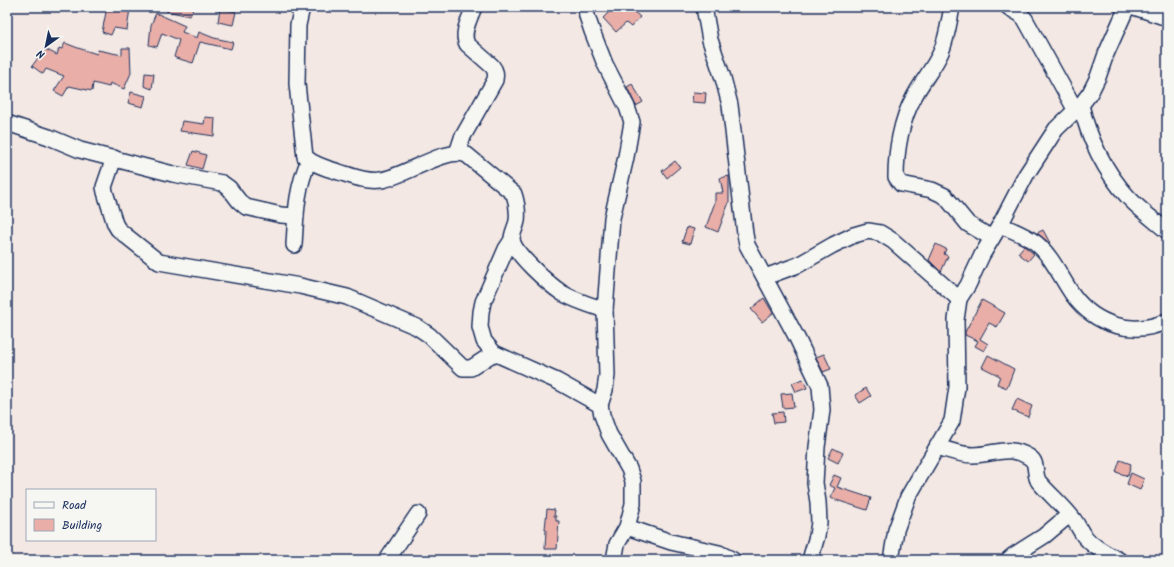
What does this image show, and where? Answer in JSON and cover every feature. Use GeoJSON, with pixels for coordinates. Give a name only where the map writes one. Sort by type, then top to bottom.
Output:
{"type":"FeatureCollection","features":[{"type":"Feature","properties":{"kind":"street"},"geometry":{"type":"LineString","coordinates":[[302,7],[298,25],[297,84],[302,118],[305,157],[332,170],[359,179],[380,181],[390,179],[418,166],[457,153],[468,155],[514,194],[518,203],[517,221],[512,240],[506,249],[488,289],[481,312],[480,327],[484,341],[494,353],[557,381],[600,405]]}},
{"type":"Feature","properties":{"kind":"street"},"geometry":{"type":"LineString","coordinates":[[457,153],[462,138],[495,80],[496,74],[492,66],[467,44],[465,40],[467,26],[474,7]]}},
{"type":"Feature","properties":{"kind":"street"},"geometry":{"type":"LineString","coordinates":[[586,7],[587,16],[605,64],[627,107],[632,122],[626,157],[612,218],[605,310],[607,375],[605,390],[600,405],[602,415],[610,434],[629,469],[633,481],[633,504],[627,527],[617,544],[614,560]]}},
{"type":"Feature","properties":{"kind":"street"},"geometry":{"type":"LineString","coordinates":[[704,7],[710,40],[723,78],[730,106],[747,245],[797,338],[820,386],[822,410],[817,447],[815,483],[819,522],[817,536],[810,560]]}},
{"type":"Feature","properties":{"kind":"street"},"geometry":{"type":"LineString","coordinates":[[952,7],[941,53],[913,98],[905,117],[898,155],[896,177],[901,184],[932,190],[945,196],[968,224],[992,238]]}},
{"type":"Feature","properties":{"kind":"street"},"geometry":{"type":"LineString","coordinates":[[1008,7],[1026,19],[1078,107],[1091,136],[1119,186],[1138,207],[1167,231]]}},
{"type":"Feature","properties":{"kind":"street"},"geometry":{"type":"LineString","coordinates":[[891,560],[896,530],[908,497],[952,421],[957,387],[956,320],[959,299],[968,285],[1026,175],[1056,129],[1090,93],[1127,7]]}},
{"type":"Feature","properties":{"kind":"street"},"geometry":{"type":"LineString","coordinates":[[1134,7],[1167,18]]}},
{"type":"Feature","properties":{"kind":"street"},"geometry":{"type":"LineString","coordinates":[[7,123],[49,137],[80,150],[173,174],[222,183],[229,188],[246,207],[281,215],[296,216]]}},
{"type":"Feature","properties":{"kind":"street"},"geometry":{"type":"LineString","coordinates":[[114,158],[104,187],[115,224],[118,229],[159,262],[300,286],[347,297],[417,326],[429,335],[464,368],[471,368],[494,353]]}},
{"type":"Feature","properties":{"kind":"street"},"geometry":{"type":"LineString","coordinates":[[294,245],[297,195],[309,160]]}},
{"type":"Feature","properties":{"kind":"street"},"geometry":{"type":"LineString","coordinates":[[1000,225],[1025,236],[1036,243],[1046,255],[1073,296],[1081,304],[1104,321],[1125,329],[1157,326],[1167,321]]}},
{"type":"Feature","properties":{"kind":"street"},"geometry":{"type":"LineString","coordinates":[[765,277],[798,265],[854,235],[868,231],[880,233],[893,241],[959,299]]}},
{"type":"Feature","properties":{"kind":"street"},"geometry":{"type":"LineString","coordinates":[[512,240],[515,249],[523,258],[561,292],[583,303],[605,310]]}},
{"type":"Feature","properties":{"kind":"street"},"geometry":{"type":"LineString","coordinates":[[937,447],[960,454],[974,455],[996,451],[1016,451],[1023,454],[1034,461],[1038,481],[1053,495],[1074,519],[1084,536],[1096,548],[1119,560]]}},
{"type":"Feature","properties":{"kind":"street"},"geometry":{"type":"LineString","coordinates":[[387,560],[418,514]]}},
{"type":"Feature","properties":{"kind":"street"},"geometry":{"type":"LineString","coordinates":[[1008,560],[1044,536],[1069,515]]}},
{"type":"Feature","properties":{"kind":"street"},"geometry":{"type":"LineString","coordinates":[[627,527],[671,542],[719,553],[733,560]]}},
{"type":"Feature","properties":{"kind":"building"},"geometry":{"type":"Polygon","coordinates":[[[107,7],[130,8],[127,30],[114,28],[111,35],[102,32],[107,7]]]}},
{"type":"Feature","properties":{"kind":"building"},"geometry":{"type":"Polygon","coordinates":[[[167,7],[194,7],[190,16],[166,11],[167,7]]]}},
{"type":"Feature","properties":{"kind":"building"},"geometry":{"type":"Polygon","coordinates":[[[614,7],[629,7],[640,17],[631,27],[626,23],[616,32],[603,18],[614,7]]]}},
{"type":"Feature","properties":{"kind":"building"},"geometry":{"type":"Polygon","coordinates":[[[220,8],[236,12],[233,25],[218,22],[220,8]]]}},
{"type":"Feature","properties":{"kind":"building"},"geometry":{"type":"Polygon","coordinates":[[[156,13],[185,26],[182,32],[197,38],[199,32],[214,38],[233,42],[231,49],[200,42],[193,63],[176,58],[174,57],[179,40],[162,33],[157,47],[149,45],[151,25],[156,13]]]}},
{"type":"Feature","properties":{"kind":"building"},"geometry":{"type":"Polygon","coordinates":[[[65,43],[97,54],[98,50],[122,55],[122,48],[130,48],[131,73],[124,89],[110,83],[109,87],[93,83],[92,91],[69,86],[63,96],[54,91],[64,76],[46,69],[43,74],[32,66],[45,49],[57,55],[59,48],[62,49],[65,43]]]}},
{"type":"Feature","properties":{"kind":"building"},"geometry":{"type":"Polygon","coordinates":[[[145,73],[154,74],[152,89],[144,86],[145,73]]]}},
{"type":"Feature","properties":{"kind":"building"},"geometry":{"type":"Polygon","coordinates":[[[632,84],[643,102],[636,106],[627,87],[632,84]]]}},
{"type":"Feature","properties":{"kind":"building"},"geometry":{"type":"Polygon","coordinates":[[[131,92],[146,96],[143,107],[128,103],[131,92]]]}},
{"type":"Feature","properties":{"kind":"building"},"geometry":{"type":"Polygon","coordinates":[[[693,92],[706,93],[705,103],[692,102],[693,92]]]}},
{"type":"Feature","properties":{"kind":"building"},"geometry":{"type":"Polygon","coordinates":[[[205,117],[215,118],[214,136],[180,131],[182,121],[204,124],[205,117]]]}},
{"type":"Feature","properties":{"kind":"building"},"geometry":{"type":"Polygon","coordinates":[[[193,151],[206,155],[202,169],[188,165],[193,151]]]}},
{"type":"Feature","properties":{"kind":"building"},"geometry":{"type":"Polygon","coordinates":[[[675,161],[680,167],[667,178],[662,171],[675,161]]]}},
{"type":"Feature","properties":{"kind":"building"},"geometry":{"type":"Polygon","coordinates":[[[729,176],[729,202],[718,232],[706,227],[715,202],[715,193],[723,193],[720,178],[729,176]]]}},
{"type":"Feature","properties":{"kind":"building"},"geometry":{"type":"Polygon","coordinates":[[[687,227],[694,229],[690,244],[682,242],[687,227]]]}},
{"type":"Feature","properties":{"kind":"building"},"geometry":{"type":"Polygon","coordinates":[[[1043,230],[1050,243],[1037,233],[1043,230]]]}},
{"type":"Feature","properties":{"kind":"building"},"geometry":{"type":"Polygon","coordinates":[[[936,244],[946,249],[944,254],[948,256],[941,272],[929,260],[936,244]]]}},
{"type":"Feature","properties":{"kind":"building"},"geometry":{"type":"Polygon","coordinates":[[[1024,246],[1034,254],[1028,261],[1018,253],[1024,246]]]}},
{"type":"Feature","properties":{"kind":"building"},"geometry":{"type":"Polygon","coordinates":[[[764,298],[773,313],[762,322],[751,309],[764,298]]]}},
{"type":"Feature","properties":{"kind":"building"},"geometry":{"type":"Polygon","coordinates":[[[982,300],[1005,313],[997,327],[989,323],[980,339],[988,344],[984,351],[975,346],[978,341],[965,335],[965,332],[982,300]]]}},
{"type":"Feature","properties":{"kind":"building"},"geometry":{"type":"Polygon","coordinates":[[[824,354],[831,369],[823,372],[816,357],[824,354]]]}},
{"type":"Feature","properties":{"kind":"building"},"geometry":{"type":"Polygon","coordinates":[[[988,355],[1014,369],[1007,388],[997,384],[1000,376],[982,367],[988,355]]]}},
{"type":"Feature","properties":{"kind":"building"},"geometry":{"type":"Polygon","coordinates":[[[803,379],[807,388],[796,392],[792,383],[803,379]]]}},
{"type":"Feature","properties":{"kind":"building"},"geometry":{"type":"Polygon","coordinates":[[[866,388],[871,396],[860,403],[855,395],[866,388]]]}},
{"type":"Feature","properties":{"kind":"building"},"geometry":{"type":"Polygon","coordinates":[[[792,393],[794,407],[783,408],[781,394],[792,393]]]}},
{"type":"Feature","properties":{"kind":"building"},"geometry":{"type":"Polygon","coordinates":[[[1017,399],[1032,406],[1028,417],[1012,410],[1017,399]]]}},
{"type":"Feature","properties":{"kind":"building"},"geometry":{"type":"Polygon","coordinates":[[[783,412],[784,422],[774,423],[772,413],[783,412]]]}},
{"type":"Feature","properties":{"kind":"building"},"geometry":{"type":"Polygon","coordinates":[[[833,448],[843,453],[838,463],[828,458],[833,448]]]}},
{"type":"Feature","properties":{"kind":"building"},"geometry":{"type":"Polygon","coordinates":[[[1120,460],[1131,464],[1128,476],[1116,472],[1120,460]]]}},
{"type":"Feature","properties":{"kind":"building"},"geometry":{"type":"Polygon","coordinates":[[[1131,473],[1144,479],[1140,490],[1127,484],[1131,473]]]}},
{"type":"Feature","properties":{"kind":"building"},"geometry":{"type":"Polygon","coordinates":[[[834,475],[841,478],[837,487],[871,498],[867,510],[830,498],[835,488],[829,485],[834,475]]]}},
{"type":"Feature","properties":{"kind":"building"},"geometry":{"type":"Polygon","coordinates":[[[547,509],[555,510],[554,516],[556,516],[556,521],[559,521],[557,549],[545,549],[547,509]]]}}]}
